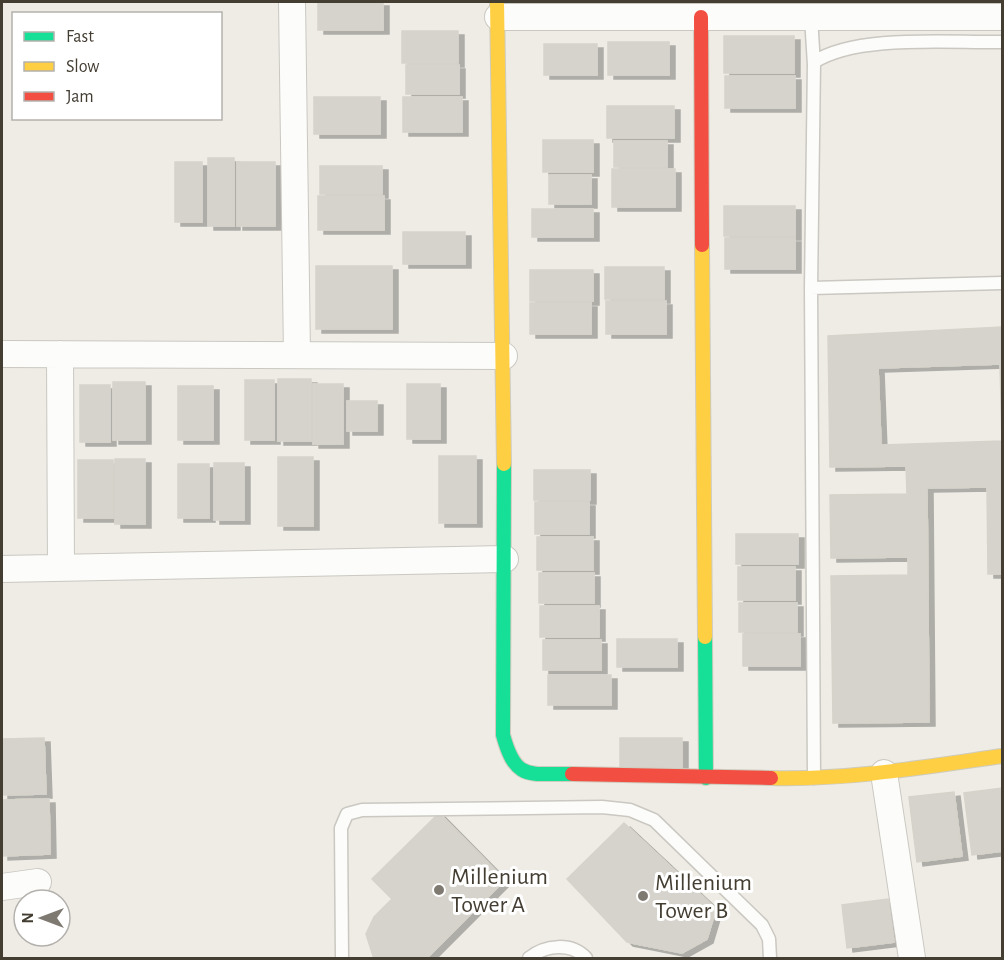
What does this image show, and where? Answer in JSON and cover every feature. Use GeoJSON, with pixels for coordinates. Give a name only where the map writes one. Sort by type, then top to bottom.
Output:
{"type":"FeatureCollection","features":[{"type":"Feature","properties":{"kind":"street"},"geometry":{"type":"LineString","coordinates":[[292,2],[297,355]]}},
{"type":"Feature","properties":{"kind":"street"},"geometry":{"type":"LineString","coordinates":[[1002,17],[701,17],[498,9],[504,356],[503,735],[510,761],[526,773],[814,779],[884,773],[1002,756]]}},
{"type":"Feature","properties":{"kind":"street"},"geometry":{"type":"LineString","coordinates":[[701,17],[706,778]]}},
{"type":"Feature","properties":{"kind":"street"},"geometry":{"type":"LineString","coordinates":[[2,354],[504,356]]}},
{"type":"Feature","properties":{"kind":"street"},"geometry":{"type":"LineString","coordinates":[[60,354],[61,568]]}},
{"type":"Feature","properties":{"kind":"street"},"geometry":{"type":"LineString","coordinates":[[2,569],[505,559]]}},
{"type":"Feature","properties":{"kind":"street"},"geometry":{"type":"LineString","coordinates":[[884,773],[912,958]]}},
{"type":"Feature","properties":{"kind":"street"},"geometry":{"type":"LineString","coordinates":[[2,887],[38,882]]}},
{"type":"Feature","properties":{"kind":"lane"},"geometry":{"type":"LineString","coordinates":[[811,17],[814,65],[811,288],[814,779]]}},
{"type":"Feature","properties":{"kind":"lane"},"geometry":{"type":"LineString","coordinates":[[814,65],[814,62],[823,56],[862,44],[1002,42]]}},
{"type":"Feature","properties":{"kind":"lane"},"geometry":{"type":"LineString","coordinates":[[811,288],[1002,284]]}},
{"type":"Feature","properties":{"kind":"lane"},"geometry":{"type":"LineString","coordinates":[[342,958],[341,828],[347,814],[362,810],[602,807],[630,810],[654,820],[762,925],[769,939],[770,958]]}},
{"type":"Feature","properties":{"kind":"lane"},"geometry":{"type":"LineString","coordinates":[[529,958],[543,949],[558,947],[574,948],[586,958]]}},
{"type":"Feature","properties":{"kind":"building"},"geometry":{"type":"Polygon","coordinates":[[[318,2],[383,2],[383,30],[318,30],[318,2]]]}},
{"type":"Feature","properties":{"kind":"building"},"geometry":{"type":"Polygon","coordinates":[[[402,31],[458,31],[458,63],[402,63],[402,31]]]}},
{"type":"Feature","properties":{"kind":"building"},"geometry":{"type":"Polygon","coordinates":[[[724,36],[794,36],[794,73],[724,73],[724,36]]]}},
{"type":"Feature","properties":{"kind":"building"},"geometry":{"type":"Polygon","coordinates":[[[608,42],[669,42],[669,75],[608,75],[608,42]]]}},
{"type":"Feature","properties":{"kind":"building"},"geometry":{"type":"Polygon","coordinates":[[[544,44],[597,44],[597,75],[544,75],[544,44]]]}},
{"type":"Feature","properties":{"kind":"building"},"geometry":{"type":"Polygon","coordinates":[[[406,65],[459,65],[459,94],[406,94],[406,65]]]}},
{"type":"Feature","properties":{"kind":"building"},"geometry":{"type":"Polygon","coordinates":[[[725,76],[795,76],[795,108],[725,108],[725,76]]]}},
{"type":"Feature","properties":{"kind":"building"},"geometry":{"type":"Polygon","coordinates":[[[314,97],[380,97],[380,134],[314,134],[314,97]]]}},
{"type":"Feature","properties":{"kind":"building"},"geometry":{"type":"Polygon","coordinates":[[[403,97],[462,97],[462,132],[403,132],[403,97]]]}},
{"type":"Feature","properties":{"kind":"building"},"geometry":{"type":"Polygon","coordinates":[[[607,106],[674,106],[674,138],[607,138],[607,106]]]}},
{"type":"Feature","properties":{"kind":"building"},"geometry":{"type":"Polygon","coordinates":[[[543,140],[593,140],[593,172],[543,172],[543,140]]]}},
{"type":"Feature","properties":{"kind":"building"},"geometry":{"type":"Polygon","coordinates":[[[614,141],[667,141],[667,167],[614,167],[614,141]]]}},
{"type":"Feature","properties":{"kind":"building"},"geometry":{"type":"Polygon","coordinates":[[[208,158],[234,158],[234,226],[208,226],[208,158]]]}},
{"type":"Feature","properties":{"kind":"building"},"geometry":{"type":"Polygon","coordinates":[[[175,162],[202,162],[202,222],[175,222],[175,162]]]}},
{"type":"Feature","properties":{"kind":"building"},"geometry":{"type":"Polygon","coordinates":[[[237,162],[275,162],[275,226],[237,226],[237,162]]]}},
{"type":"Feature","properties":{"kind":"building"},"geometry":{"type":"Polygon","coordinates":[[[320,166],[382,166],[382,194],[320,194],[320,166]]]}},
{"type":"Feature","properties":{"kind":"building"},"geometry":{"type":"Polygon","coordinates":[[[612,169],[675,169],[675,207],[612,207],[612,169]]]}},
{"type":"Feature","properties":{"kind":"building"},"geometry":{"type":"Polygon","coordinates":[[[549,175],[591,175],[591,204],[549,204],[549,175]]]}},
{"type":"Feature","properties":{"kind":"building"},"geometry":{"type":"Polygon","coordinates":[[[318,196],[384,196],[384,230],[318,230],[318,196]]]}},
{"type":"Feature","properties":{"kind":"building"},"geometry":{"type":"Polygon","coordinates":[[[724,206],[795,206],[795,236],[724,236],[724,206]]]}},
{"type":"Feature","properties":{"kind":"building"},"geometry":{"type":"Polygon","coordinates":[[[532,209],[593,209],[593,237],[532,237],[532,209]]]}},
{"type":"Feature","properties":{"kind":"building"},"geometry":{"type":"Polygon","coordinates":[[[403,232],[465,232],[465,264],[403,264],[403,232]]]}},
{"type":"Feature","properties":{"kind":"building"},"geometry":{"type":"Polygon","coordinates":[[[725,238],[795,238],[795,269],[725,269],[725,238]]]}},
{"type":"Feature","properties":{"kind":"building"},"geometry":{"type":"Polygon","coordinates":[[[316,266],[392,266],[392,329],[316,329],[316,266]]]}},
{"type":"Feature","properties":{"kind":"building"},"geometry":{"type":"Polygon","coordinates":[[[605,267],[664,267],[664,299],[605,299],[605,267]]]}},
{"type":"Feature","properties":{"kind":"building"},"geometry":{"type":"Polygon","coordinates":[[[530,270],[593,270],[593,301],[530,301],[530,270]]]}},
{"type":"Feature","properties":{"kind":"building"},"geometry":{"type":"Polygon","coordinates":[[[606,301],[666,301],[666,334],[606,334],[606,301]]]}},
{"type":"Feature","properties":{"kind":"building"},"geometry":{"type":"Polygon","coordinates":[[[530,303],[591,303],[591,334],[530,334],[530,303]]]}},
{"type":"Feature","properties":{"kind":"building"},"geometry":{"type":"Polygon","coordinates":[[[1002,327],[1002,441],[1002,574],[988,574],[987,487],[927,488],[929,722],[833,723],[831,576],[908,575],[908,557],[831,558],[830,495],[907,494],[906,466],[830,467],[828,336],[1002,327]],[[1000,364],[878,368],[881,445],[1002,441],[1000,364]]]}},
{"type":"Feature","properties":{"kind":"building"},"geometry":{"type":"Polygon","coordinates":[[[278,379],[311,379],[311,441],[278,441],[278,379]]]}},
{"type":"Feature","properties":{"kind":"building"},"geometry":{"type":"Polygon","coordinates":[[[245,380],[274,380],[274,440],[245,440],[245,380]]]}},
{"type":"Feature","properties":{"kind":"building"},"geometry":{"type":"Polygon","coordinates":[[[113,382],[145,382],[145,440],[113,440],[113,382]]]}},
{"type":"Feature","properties":{"kind":"building"},"geometry":{"type":"Polygon","coordinates":[[[313,384],[343,384],[343,444],[313,444],[313,384]]]}},
{"type":"Feature","properties":{"kind":"building"},"geometry":{"type":"Polygon","coordinates":[[[407,384],[440,384],[440,439],[407,439],[407,384]]]}},
{"type":"Feature","properties":{"kind":"building"},"geometry":{"type":"Polygon","coordinates":[[[80,385],[110,385],[110,442],[80,442],[80,385]]]}},
{"type":"Feature","properties":{"kind":"building"},"geometry":{"type":"Polygon","coordinates":[[[178,386],[213,386],[213,440],[178,440],[178,386]]]}},
{"type":"Feature","properties":{"kind":"building"},"geometry":{"type":"Polygon","coordinates":[[[347,401],[377,401],[377,431],[347,431],[347,401]]]}},
{"type":"Feature","properties":{"kind":"building"},"geometry":{"type":"Polygon","coordinates":[[[439,456],[476,456],[476,523],[439,523],[439,456]]]}},
{"type":"Feature","properties":{"kind":"building"},"geometry":{"type":"Polygon","coordinates":[[[278,457],[313,457],[313,526],[278,526],[278,457]]]}},
{"type":"Feature","properties":{"kind":"building"},"geometry":{"type":"Polygon","coordinates":[[[115,459],[145,459],[145,524],[115,524],[115,459]]]}},
{"type":"Feature","properties":{"kind":"building"},"geometry":{"type":"Polygon","coordinates":[[[78,460],[113,460],[113,518],[78,518],[78,460]]]}},
{"type":"Feature","properties":{"kind":"building"},"geometry":{"type":"Polygon","coordinates":[[[214,463],[244,463],[244,520],[214,520],[214,463]]]}},
{"type":"Feature","properties":{"kind":"building"},"geometry":{"type":"Polygon","coordinates":[[[178,464],[209,464],[209,518],[178,518],[178,464]]]}},
{"type":"Feature","properties":{"kind":"building"},"geometry":{"type":"Polygon","coordinates":[[[534,470],[590,470],[590,500],[534,500],[534,470]]]}},
{"type":"Feature","properties":{"kind":"building"},"geometry":{"type":"Polygon","coordinates":[[[535,502],[589,502],[589,534],[535,534],[535,502]]]}},
{"type":"Feature","properties":{"kind":"building"},"geometry":{"type":"Polygon","coordinates":[[[736,534],[798,534],[798,564],[736,564],[736,534]]]}},
{"type":"Feature","properties":{"kind":"building"},"geometry":{"type":"Polygon","coordinates":[[[537,537],[593,537],[593,570],[537,570],[537,537]]]}},
{"type":"Feature","properties":{"kind":"building"},"geometry":{"type":"Polygon","coordinates":[[[738,567],[795,567],[795,600],[738,600],[738,567]]]}},
{"type":"Feature","properties":{"kind":"building"},"geometry":{"type":"Polygon","coordinates":[[[539,573],[594,573],[594,603],[539,603],[539,573]]]}},
{"type":"Feature","properties":{"kind":"building"},"geometry":{"type":"Polygon","coordinates":[[[739,603],[797,603],[797,632],[739,632],[739,603]]]}},
{"type":"Feature","properties":{"kind":"building"},"geometry":{"type":"Polygon","coordinates":[[[540,606],[599,606],[599,637],[540,637],[540,606]]]}},
{"type":"Feature","properties":{"kind":"building"},"geometry":{"type":"Polygon","coordinates":[[[743,634],[800,634],[800,666],[743,666],[743,634]]]}},
{"type":"Feature","properties":{"kind":"building"},"geometry":{"type":"Polygon","coordinates":[[[617,639],[677,639],[677,667],[617,667],[617,639]]]}},
{"type":"Feature","properties":{"kind":"building"},"geometry":{"type":"Polygon","coordinates":[[[543,640],[601,640],[601,670],[543,670],[543,640]]]}},
{"type":"Feature","properties":{"kind":"building"},"geometry":{"type":"Polygon","coordinates":[[[548,675],[611,675],[611,705],[548,705],[548,675]]]}},
{"type":"Feature","properties":{"kind":"building"},"geometry":{"type":"Polygon","coordinates":[[[44,738],[46,794],[2,795],[2,739],[44,738]]]}},
{"type":"Feature","properties":{"kind":"building"},"geometry":{"type":"Polygon","coordinates":[[[620,738],[682,738],[682,768],[620,768],[620,738]]]}},
{"type":"Feature","properties":{"kind":"building"},"geometry":{"type":"Polygon","coordinates":[[[1002,788],[1002,851],[972,855],[964,793],[1002,788]]]}},
{"type":"Feature","properties":{"kind":"building"},"geometry":{"type":"Polygon","coordinates":[[[954,792],[962,856],[917,862],[909,797],[954,792]]]}},
{"type":"Feature","properties":{"kind":"building"},"geometry":{"type":"Polygon","coordinates":[[[49,799],[50,854],[2,856],[2,800],[49,799]]]}},
{"type":"Feature","properties":{"kind":"building","name":"Millenium Tower A"},"geometry":{"type":"Polygon","coordinates":[[[439,813],[505,880],[427,958],[373,956],[366,934],[374,917],[392,899],[372,879],[439,813]]]}},
{"type":"Feature","properties":{"kind":"building","name":"Millenium Tower B"},"geometry":{"type":"Polygon","coordinates":[[[624,823],[716,909],[707,939],[682,953],[627,942],[567,879],[624,823]]]}},
{"type":"Feature","properties":{"kind":"building"},"geometry":{"type":"Polygon","coordinates":[[[888,899],[894,942],[847,948],[842,905],[888,899]]]}},
{"type":"Feature","properties":{"kind":"traffic: fast"},"geometry":{"type":"LineString","coordinates":[[504,464],[503,735],[513,761],[526,772],[572,774]]}},
{"type":"Feature","properties":{"kind":"traffic: fast"},"geometry":{"type":"LineString","coordinates":[[705,637],[706,778]]}},
{"type":"Feature","properties":{"kind":"traffic: slow"},"geometry":{"type":"LineString","coordinates":[[497,2],[504,464]]}},
{"type":"Feature","properties":{"kind":"traffic: slow"},"geometry":{"type":"LineString","coordinates":[[702,245],[705,637]]}},
{"type":"Feature","properties":{"kind":"traffic: slow"},"geometry":{"type":"LineString","coordinates":[[771,778],[858,775],[1002,756]]}},
{"type":"Feature","properties":{"kind":"traffic: jam"},"geometry":{"type":"LineString","coordinates":[[701,17],[702,245]]}},
{"type":"Feature","properties":{"kind":"traffic: jam"},"geometry":{"type":"LineString","coordinates":[[572,774],[771,778]]}},
{"type":"Feature","properties":{"kind":"place","name":"Millenium Tower A"},"geometry":{"type":"Point","coordinates":[439,890]}},
{"type":"Feature","properties":{"kind":"place","name":"Millenium Tower B"},"geometry":{"type":"Point","coordinates":[643,896]}}]}
